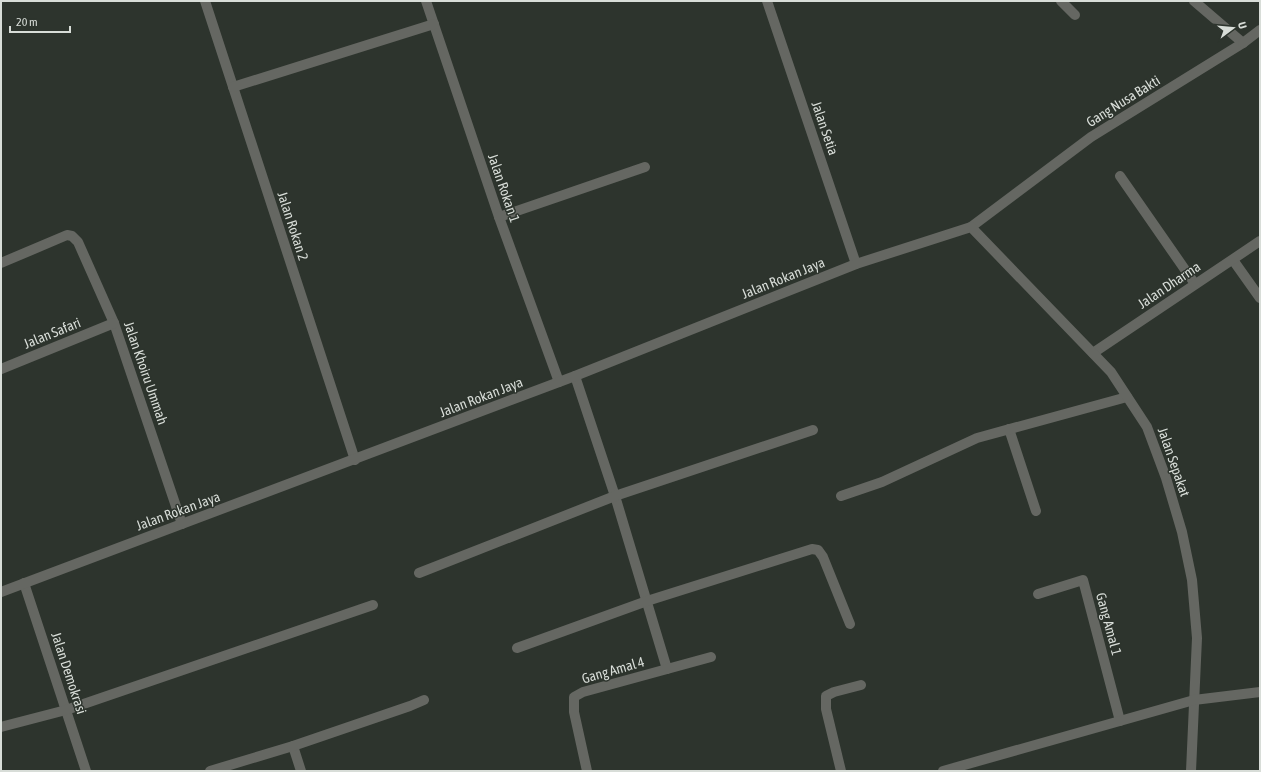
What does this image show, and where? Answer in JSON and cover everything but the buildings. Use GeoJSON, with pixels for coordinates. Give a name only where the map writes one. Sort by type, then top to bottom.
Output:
{"type":"FeatureCollection","features":[{"type":"Feature","properties":{"kind":"street","name":"Jalan Rokan 2"},"geometry":{"type":"LineString","coordinates":[[205,1],[355,460]]}},
{"type":"Feature","properties":{"kind":"street","name":"Jalan Rokan 1"},"geometry":{"type":"LineString","coordinates":[[426,1],[499,217],[560,382]]}},
{"type":"Feature","properties":{"kind":"street","name":"Jalan Setia"},"geometry":{"type":"LineString","coordinates":[[767,1],[856,264]]}},
{"type":"Feature","properties":{"kind":"street"},"geometry":{"type":"LineString","coordinates":[[1061,1],[1075,15]]}},
{"type":"Feature","properties":{"kind":"street"},"geometry":{"type":"LineString","coordinates":[[1194,1],[1243,42]]}},
{"type":"Feature","properties":{"kind":"street"},"geometry":{"type":"LineString","coordinates":[[233,87],[434,24]]}},
{"type":"Feature","properties":{"kind":"street","name":"Gang Nusa Bakti"},"geometry":{"type":"LineString","coordinates":[[971,227],[1091,137],[1260,30]]}},
{"type":"Feature","properties":{"kind":"street"},"geometry":{"type":"LineString","coordinates":[[499,217],[645,167]]}},
{"type":"Feature","properties":{"kind":"street"},"geometry":{"type":"LineString","coordinates":[[1120,176],[1195,284]]}},
{"type":"Feature","properties":{"kind":"street","name":"Jalan Rokan Jaya"},"geometry":{"type":"LineString","coordinates":[[1,592],[576,376],[856,264],[971,227]]}},
{"type":"Feature","properties":{"kind":"street","name":"Jalan Sepakat"},"geometry":{"type":"LineString","coordinates":[[971,227],[1111,372],[1147,426],[1166,478],[1182,532],[1192,580],[1197,638],[1191,771]]}},
{"type":"Feature","properties":{"kind":"street","name":"Jalan Khoiru Ummah"},"geometry":{"type":"LineString","coordinates":[[1,263],[67,235],[72,236],[78,242],[114,323],[182,524]]}},
{"type":"Feature","properties":{"kind":"street","name":"Jalan Dharma"},"geometry":{"type":"LineString","coordinates":[[1093,353],[1260,241]]}},
{"type":"Feature","properties":{"kind":"street"},"geometry":{"type":"LineString","coordinates":[[1233,260],[1260,298]]}},
{"type":"Feature","properties":{"kind":"street","name":"Jalan Safari"},"geometry":{"type":"LineString","coordinates":[[1,369],[114,323]]}},
{"type":"Feature","properties":{"kind":"street"},"geometry":{"type":"LineString","coordinates":[[576,376],[615,496],[668,669]]}},
{"type":"Feature","properties":{"kind":"street"},"geometry":{"type":"LineString","coordinates":[[841,496],[882,482],[977,438],[1128,397]]}},
{"type":"Feature","properties":{"kind":"street"},"geometry":{"type":"LineString","coordinates":[[1009,429],[1036,511]]}},
{"type":"Feature","properties":{"kind":"street"},"geometry":{"type":"LineString","coordinates":[[419,573],[615,496],[814,430]]}},
{"type":"Feature","properties":{"kind":"street"},"geometry":{"type":"LineString","coordinates":[[517,648],[647,601],[807,550],[818,550],[823,557],[850,624]]}},
{"type":"Feature","properties":{"kind":"street","name":"Gang Amal 1"},"geometry":{"type":"LineString","coordinates":[[1038,594],[1083,580],[1120,721]]}},
{"type":"Feature","properties":{"kind":"street","name":"Jalan Demokrasi"},"geometry":{"type":"LineString","coordinates":[[24,583],[86,771]]}},
{"type":"Feature","properties":{"kind":"street"},"geometry":{"type":"LineString","coordinates":[[1,727],[66,710],[372,605]]}},
{"type":"Feature","properties":{"kind":"street","name":"Gang Amal 4"},"geometry":{"type":"LineString","coordinates":[[587,771],[574,712],[574,697],[583,692],[711,657]]}},
{"type":"Feature","properties":{"kind":"street"},"geometry":{"type":"LineString","coordinates":[[841,771],[826,710],[826,696],[834,692],[861,685]]}},
{"type":"Feature","properties":{"kind":"street"},"geometry":{"type":"LineString","coordinates":[[943,771],[1194,700],[1260,692]]}},
{"type":"Feature","properties":{"kind":"street"},"geometry":{"type":"LineString","coordinates":[[210,771],[293,746],[424,700]]}},
{"type":"Feature","properties":{"kind":"street"},"geometry":{"type":"LineString","coordinates":[[293,746],[301,771]]}}]}
